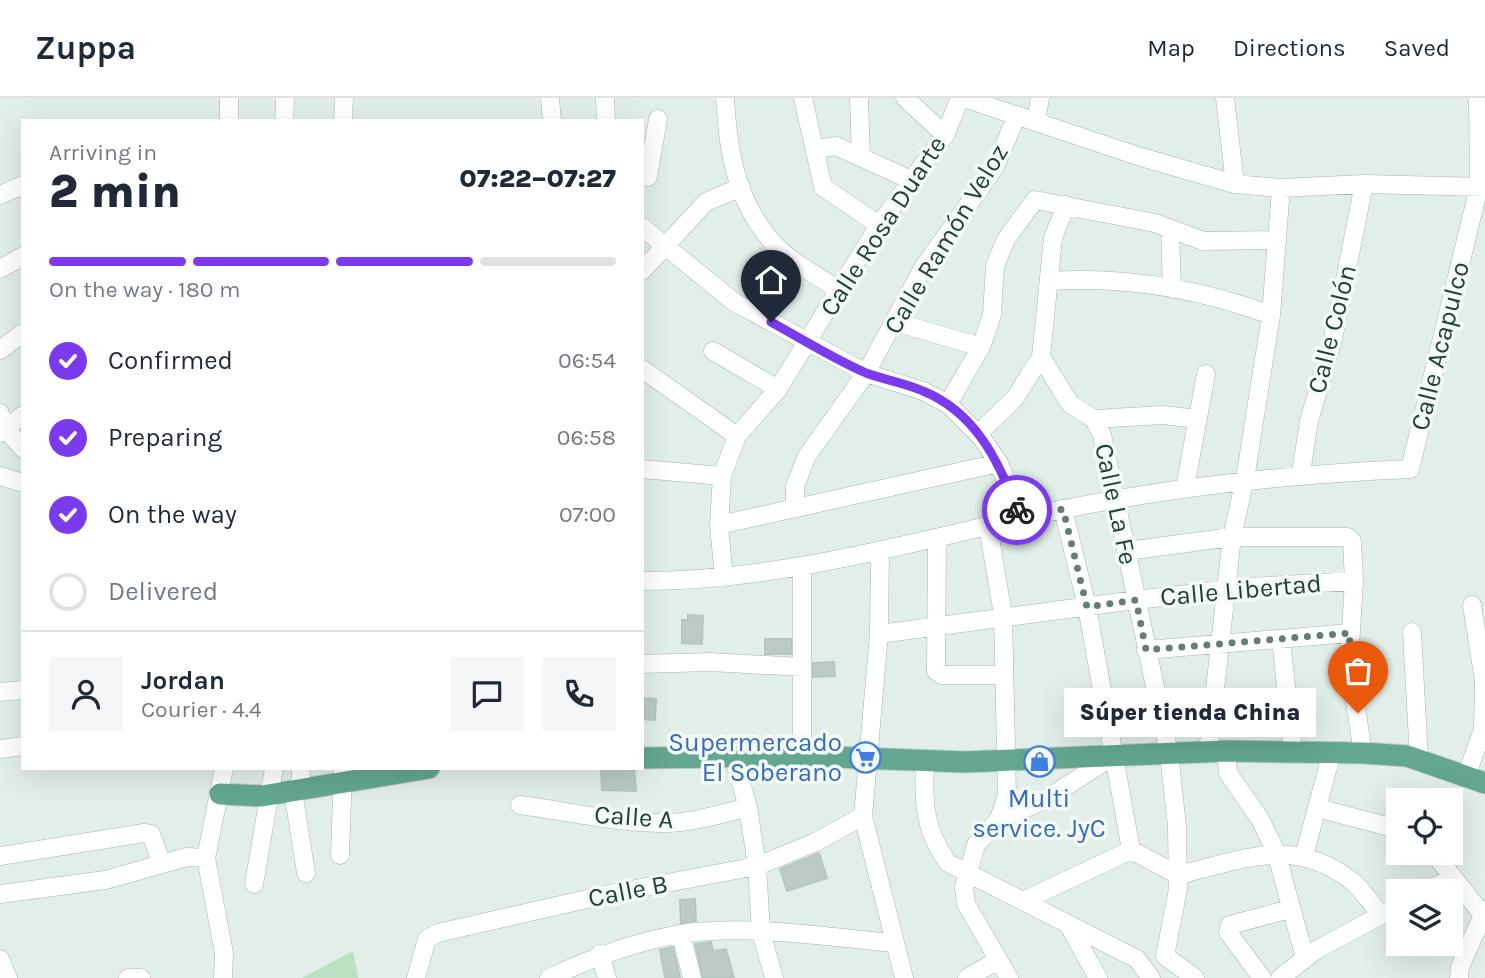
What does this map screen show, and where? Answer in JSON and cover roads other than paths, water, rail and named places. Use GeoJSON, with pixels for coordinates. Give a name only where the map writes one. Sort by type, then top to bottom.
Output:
{"type":"FeatureCollection","features":[{"type":"Feature","properties":{"kind":"main road"},"geometry":{"type":"LineString","coordinates":[[644,758],[733,755],[866,757],[925,762],[1217,751],[1363,753],[1419,759],[1475,780],[1485,796]]}},
{"type":"Feature","properties":{"kind":"main road"},"geometry":{"type":"LineString","coordinates":[[219,794],[270,795],[298,783],[342,775],[404,770]]}},
{"type":"Feature","properties":{"kind":"street"},"geometry":{"type":"LineString","coordinates":[[229,98],[229,119]]}},
{"type":"Feature","properties":{"kind":"street"},"geometry":{"type":"LineString","coordinates":[[343,119],[344,98]]}},
{"type":"Feature","properties":{"kind":"street"},"geometry":{"type":"LineString","coordinates":[[550,98],[552,119]]}},
{"type":"Feature","properties":{"kind":"street"},"geometry":{"type":"LineString","coordinates":[[605,98],[606,119]]}},
{"type":"Feature","properties":{"kind":"street"},"geometry":{"type":"LineString","coordinates":[[724,98],[728,151],[749,211],[778,248],[839,290]]}},
{"type":"Feature","properties":{"kind":"street"},"geometry":{"type":"LineString","coordinates":[[803,98],[824,187],[878,225]]}},
{"type":"Feature","properties":{"kind":"street"},"geometry":{"type":"LineString","coordinates":[[859,98],[861,157]]}},
{"type":"Feature","properties":{"kind":"street"},"geometry":{"type":"LineString","coordinates":[[905,98],[945,135]]}},
{"type":"Feature","properties":{"kind":"street"},"geometry":{"type":"LineString","coordinates":[[962,98],[1141,157],[1235,184],[1281,188],[1364,184],[1483,187]]}},
{"type":"Feature","properties":{"kind":"street","name":"Calle Rosa Duarte"},"geometry":{"type":"LineString","coordinates":[[724,578],[719,525],[722,476],[737,436],[778,389],[878,225],[945,135],[962,98]]}},
{"type":"Feature","properties":{"kind":"street"},"geometry":{"type":"LineString","coordinates":[[1036,121],[1040,98]]}},
{"type":"Feature","properties":{"kind":"street"},"geometry":{"type":"LineString","coordinates":[[1225,98],[1235,184]]}},
{"type":"Feature","properties":{"kind":"street","name":"Calle Acapulco"},"geometry":{"type":"LineString","coordinates":[[1301,473],[1410,469],[1483,187],[1478,98]]}},
{"type":"Feature","properties":{"kind":"street"},"geometry":{"type":"LineString","coordinates":[[284,119],[285,101]]}},
{"type":"Feature","properties":{"kind":"street","name":"Calle Ramón Veloz"},"geometry":{"type":"LineString","coordinates":[[795,508],[795,486],[807,456],[866,373],[923,268],[995,167],[1017,115]]}},
{"type":"Feature","properties":{"kind":"street"},"geometry":{"type":"LineString","coordinates":[[651,178],[658,119]]}},
{"type":"Feature","properties":{"kind":"street"},"geometry":{"type":"LineString","coordinates":[[815,149],[836,146],[911,180]]}},
{"type":"Feature","properties":{"kind":"street","name":"Calle Colón"},"geometry":{"type":"LineString","coordinates":[[1301,473],[1309,421],[1333,339],[1364,184]]}},
{"type":"Feature","properties":{"kind":"street"},"geometry":{"type":"LineString","coordinates":[[0,195],[21,186]]}},
{"type":"Feature","properties":{"kind":"street"},"geometry":{"type":"LineString","coordinates":[[644,265],[706,202],[741,187]]}},
{"type":"Feature","properties":{"kind":"street"},"geometry":{"type":"LineString","coordinates":[[1281,188],[1271,315],[1225,591],[1219,645],[1217,751],[1228,773],[1261,819],[1276,852],[1305,958]]}},
{"type":"Feature","properties":{"kind":"street"},"geometry":{"type":"LineString","coordinates":[[948,404],[981,347],[992,315],[995,266],[1006,239],[1035,200],[1109,212],[1203,241],[1277,240]]}},
{"type":"Feature","properties":{"kind":"street"},"geometry":{"type":"LineString","coordinates":[[978,433],[1015,398],[1041,357],[1053,237],[1066,205]]}},
{"type":"Feature","properties":{"kind":"street"},"geometry":{"type":"LineString","coordinates":[[644,229],[734,302],[866,373],[923,391],[948,404],[978,433],[999,463],[1020,518]]}},
{"type":"Feature","properties":{"kind":"street"},"geometry":{"type":"LineString","coordinates":[[1170,229],[1172,289]]}},
{"type":"Feature","properties":{"kind":"street"},"geometry":{"type":"LineString","coordinates":[[0,269],[21,257]]}},
{"type":"Feature","properties":{"kind":"street"},"geometry":{"type":"LineString","coordinates":[[1050,281],[1098,278],[1172,289],[1221,297],[1271,315]]}},
{"type":"Feature","properties":{"kind":"street"},"geometry":{"type":"LineString","coordinates":[[895,322],[981,347]]}},
{"type":"Feature","properties":{"kind":"street"},"geometry":{"type":"LineString","coordinates":[[0,350],[21,334]]}},
{"type":"Feature","properties":{"kind":"street"},"geometry":{"type":"LineString","coordinates":[[713,351],[778,389]]}},
{"type":"Feature","properties":{"kind":"street","name":"Calle La Fe"},"geometry":{"type":"LineString","coordinates":[[1041,357],[1070,404],[1094,419],[1102,435],[1169,753],[1177,826],[1178,875],[1165,956]]}},
{"type":"Feature","properties":{"kind":"street"},"geometry":{"type":"LineString","coordinates":[[644,370],[737,436]]}},
{"type":"Feature","properties":{"kind":"street"},"geometry":{"type":"LineString","coordinates":[[1185,488],[1206,374]]}},
{"type":"Feature","properties":{"kind":"street"},"geometry":{"type":"LineString","coordinates":[[1094,419],[1163,415],[1197,419]]}},
{"type":"Feature","properties":{"kind":"street"},"geometry":{"type":"LineString","coordinates":[[21,416],[2,425],[21,447]]}},
{"type":"Feature","properties":{"kind":"street"},"geometry":{"type":"LineString","coordinates":[[719,525],[999,463]]}},
{"type":"Feature","properties":{"kind":"street"},"geometry":{"type":"LineString","coordinates":[[644,470],[722,476]]}},
{"type":"Feature","properties":{"kind":"street"},"geometry":{"type":"LineString","coordinates":[[644,581],[724,578],[802,567],[1115,499],[1301,473]]}},
{"type":"Feature","properties":{"kind":"street"},"geometry":{"type":"LineString","coordinates":[[0,476],[21,482]]}},
{"type":"Feature","properties":{"kind":"street"},"geometry":{"type":"LineString","coordinates":[[1063,509],[1087,607],[1112,757],[1131,850]]}},
{"type":"Feature","properties":{"kind":"street"},"geometry":{"type":"LineString","coordinates":[[988,526],[1003,615],[1006,795],[999,819],[976,845],[964,887],[966,904],[1009,978]]}},
{"type":"Feature","properties":{"kind":"street"},"geometry":{"type":"LineString","coordinates":[[1126,551],[1232,537],[1348,537],[1352,541],[1354,581],[1349,663],[1363,753]]}},
{"type":"Feature","properties":{"kind":"street"},"geometry":{"type":"LineString","coordinates":[[937,538],[936,671],[939,674],[1004,675]]}},
{"type":"Feature","properties":{"kind":"street"},"geometry":{"type":"LineString","coordinates":[[880,552],[879,634],[866,757],[863,816],[904,978]]}},
{"type":"Feature","properties":{"kind":"street"},"geometry":{"type":"LineString","coordinates":[[802,567],[802,756]]}},
{"type":"Feature","properties":{"kind":"street","name":"Calle Libertad"},"geometry":{"type":"LineString","coordinates":[[879,634],[936,628],[1003,615],[1136,600],[1354,581]]}},
{"type":"Feature","properties":{"kind":"street"},"geometry":{"type":"LineString","coordinates":[[1472,605],[1484,680],[1483,729],[1475,780]]}},
{"type":"Feature","properties":{"kind":"street"},"geometry":{"type":"LineString","coordinates":[[1412,632],[1419,759]]}},
{"type":"Feature","properties":{"kind":"street"},"geometry":{"type":"LineString","coordinates":[[1146,650],[1350,633]]}},
{"type":"Feature","properties":{"kind":"street"},"geometry":{"type":"LineString","coordinates":[[1281,639],[1293,752]]}},
{"type":"Feature","properties":{"kind":"street"},"geometry":{"type":"LineString","coordinates":[[644,664],[709,662],[802,667]]}},
{"type":"Feature","properties":{"kind":"street"},"geometry":{"type":"LineString","coordinates":[[0,692],[21,690]]}},
{"type":"Feature","properties":{"kind":"street"},"geometry":{"type":"LineString","coordinates":[[0,749],[21,746]]}},
{"type":"Feature","properties":{"kind":"street"},"geometry":{"type":"LineString","coordinates":[[1304,856],[1332,752]]}},
{"type":"Feature","properties":{"kind":"street"},"geometry":{"type":"LineString","coordinates":[[733,755],[748,807],[757,866],[761,932],[774,978]]}},
{"type":"Feature","properties":{"kind":"street"},"geometry":{"type":"LineString","coordinates":[[999,819],[1043,801],[1112,757]]}},
{"type":"Feature","properties":{"kind":"street"},"geometry":{"type":"LineString","coordinates":[[925,762],[924,816],[934,844],[948,863],[1137,959],[1151,961],[1165,956],[1195,978]]}},
{"type":"Feature","properties":{"kind":"street"},"geometry":{"type":"LineString","coordinates":[[219,977],[224,953],[206,858],[224,770]]}},
{"type":"Feature","properties":{"kind":"street"},"geometry":{"type":"LineString","coordinates":[[254,884],[274,770]]}},
{"type":"Feature","properties":{"kind":"street"},"geometry":{"type":"LineString","coordinates":[[340,855],[342,775]]}},
{"type":"Feature","properties":{"kind":"street"},"geometry":{"type":"LineString","coordinates":[[298,783],[306,873]]}},
{"type":"Feature","properties":{"kind":"street","name":"Calle A"},"geometry":{"type":"LineString","coordinates":[[520,805],[619,821],[666,823],[701,819],[748,807]]}},
{"type":"Feature","properties":{"kind":"street"},"geometry":{"type":"LineString","coordinates":[[1317,807],[1386,826]]}},
{"type":"Feature","properties":{"kind":"street","name":"Calle B"},"geometry":{"type":"LineString","coordinates":[[416,978],[427,939],[438,933],[609,894],[757,866],[816,842],[863,816]]}},
{"type":"Feature","properties":{"kind":"street"},"geometry":{"type":"LineString","coordinates":[[0,856],[144,833],[151,834],[162,864]]}},
{"type":"Feature","properties":{"kind":"street"},"geometry":{"type":"LineString","coordinates":[[1131,850],[1178,875],[1276,852],[1304,856],[1326,865],[1353,883],[1381,915]]}},
{"type":"Feature","properties":{"kind":"street"},"geometry":{"type":"LineString","coordinates":[[1023,901],[1131,850]]}},
{"type":"Feature","properties":{"kind":"street"},"geometry":{"type":"LineString","coordinates":[[0,894],[105,880],[187,857],[206,858]]}},
{"type":"Feature","properties":{"kind":"street"},"geometry":{"type":"LineString","coordinates":[[1443,865],[1484,912],[1460,967],[1459,978]]}},
{"type":"Feature","properties":{"kind":"street"},"geometry":{"type":"LineString","coordinates":[[1448,879],[1452,877]]}},
{"type":"Feature","properties":{"kind":"street"},"geometry":{"type":"LineString","coordinates":[[1262,978],[1228,929],[1232,924],[1290,909]]}},
{"type":"Feature","properties":{"kind":"street"},"geometry":{"type":"LineString","coordinates":[[1280,978],[1305,958],[1386,912]]}},
{"type":"Feature","properties":{"kind":"street"},"geometry":{"type":"LineString","coordinates":[[1068,926],[1098,978]]}},
{"type":"Feature","properties":{"kind":"street"},"geometry":{"type":"LineString","coordinates":[[549,978],[600,954],[681,934],[761,932],[894,943]]}},
{"type":"Feature","properties":{"kind":"street"},"geometry":{"type":"LineString","coordinates":[[681,934],[692,978]]}},
{"type":"Feature","properties":{"kind":"street"},"geometry":{"type":"LineString","coordinates":[[600,954],[607,978]]}},
{"type":"Feature","properties":{"kind":"street"},"geometry":{"type":"LineString","coordinates":[[0,959],[8,978]]}},
{"type":"Feature","properties":{"kind":"street"},"geometry":{"type":"LineString","coordinates":[[1137,959],[1151,978]]}},
{"type":"Feature","properties":{"kind":"street"},"geometry":{"type":"LineString","coordinates":[[967,978],[998,960]]}},
{"type":"Feature","properties":{"kind":"street"},"geometry":{"type":"LineString","coordinates":[[128,978],[141,978]]}},
{"type":"Feature","properties":{"kind":"place","name":"Súper tienda China"},"geometry":{"type":"Point","coordinates":[1358,713]}},
{"type":"Feature","properties":{"kind":"place","name":"Supermercado El Soberano"},"geometry":{"type":"Point","coordinates":[865,757]}},
{"type":"Feature","properties":{"kind":"place","name":"Multi service. JyC"},"geometry":{"type":"Point","coordinates":[1039,762]}}]}
